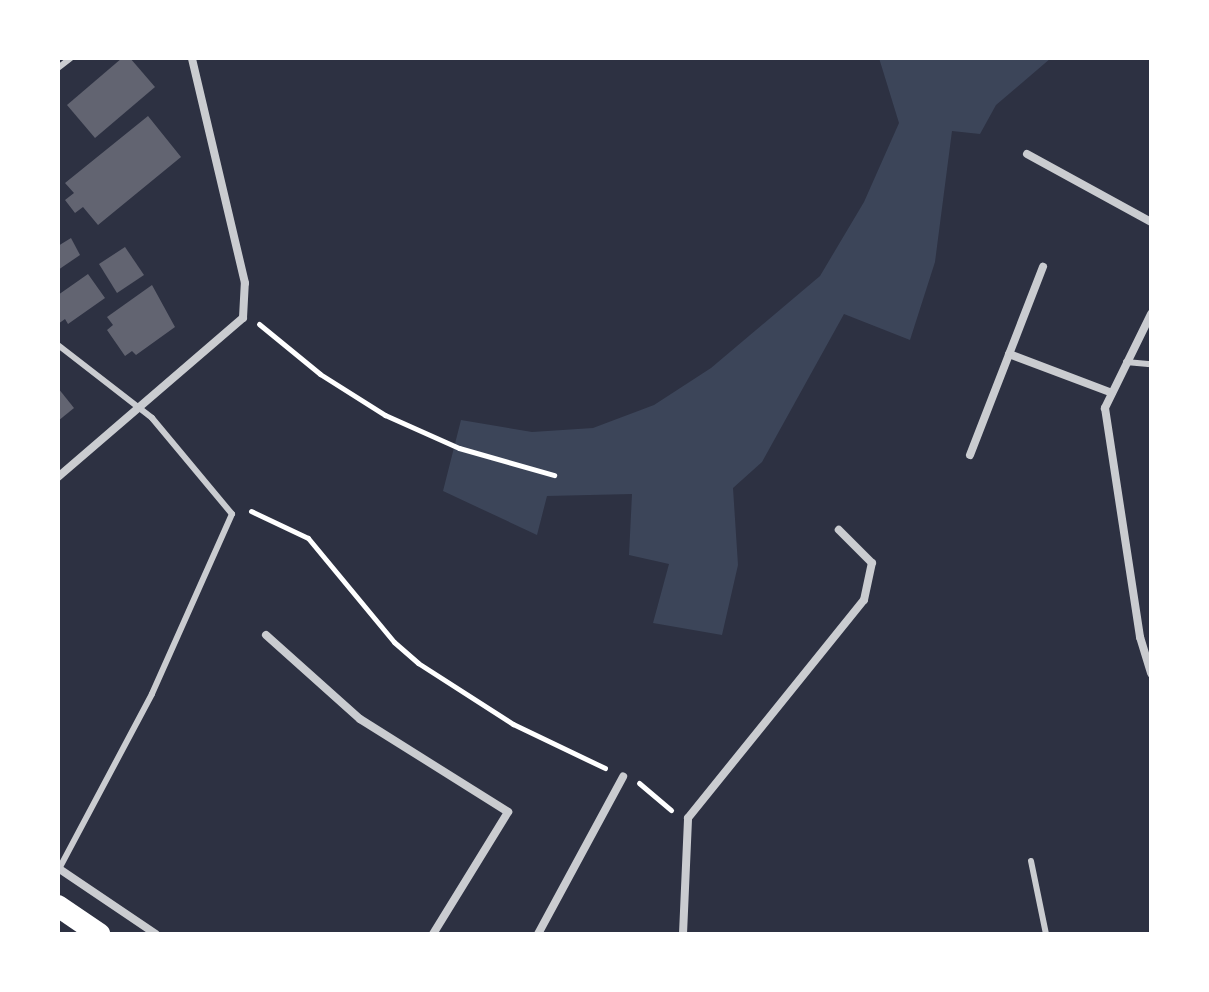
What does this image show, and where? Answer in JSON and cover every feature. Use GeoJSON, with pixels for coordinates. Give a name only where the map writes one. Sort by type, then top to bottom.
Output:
{"type":"FeatureCollection","features":[{"type":"Feature","properties":{"kind":"highway"},"geometry":{"type":"LineString","coordinates":[[58,906],[99,934]]}},
{"type":"Feature","properties":{"kind":"street"},"geometry":{"type":"LineString","coordinates":[[58,477],[243,318],[245,283],[192,58]]}},
{"type":"Feature","properties":{"kind":"street"},"geometry":{"type":"LineString","coordinates":[[1027,154],[1151,222]]}},
{"type":"Feature","properties":{"kind":"street"},"geometry":{"type":"LineString","coordinates":[[970,455],[1043,267]]}},
{"type":"Feature","properties":{"kind":"street"},"geometry":{"type":"LineString","coordinates":[[1151,314],[1105,408],[1140,637],[1151,673]]}},
{"type":"Feature","properties":{"kind":"street"},"geometry":{"type":"LineString","coordinates":[[1009,354],[1112,393]]}},
{"type":"Feature","properties":{"kind":"street"},"geometry":{"type":"LineString","coordinates":[[683,934],[688,818],[864,600],[872,563],[839,530]]}},
{"type":"Feature","properties":{"kind":"street"},"geometry":{"type":"LineString","coordinates":[[266,635],[360,719],[508,812],[433,934]]}},
{"type":"Feature","properties":{"kind":"street"},"geometry":{"type":"LineString","coordinates":[[538,934],[623,777]]}},
{"type":"Feature","properties":{"kind":"street"},"geometry":{"type":"LineString","coordinates":[[58,869],[156,934]]}},
{"type":"Feature","properties":{"kind":"lane"},"geometry":{"type":"LineString","coordinates":[[58,68],[71,58]]}},
{"type":"Feature","properties":{"kind":"lane"},"geometry":{"type":"LineString","coordinates":[[58,345],[140,408],[230,506],[227,531],[152,694],[58,869]]}},
{"type":"Feature","properties":{"kind":"lane"},"geometry":{"type":"LineString","coordinates":[[1126,362],[1151,364]]}},
{"type":"Feature","properties":{"kind":"lane"},"geometry":{"type":"LineString","coordinates":[[1031,861],[1046,934]]}},
{"type":"Feature","properties":{"kind":"path"},"geometry":{"type":"LineString","coordinates":[[243,318],[265,327],[320,374],[385,415],[459,448],[554,475]]}},
{"type":"Feature","properties":{"kind":"path"},"geometry":{"type":"LineString","coordinates":[[230,506],[268,516],[308,538],[394,642],[444,682],[513,724],[647,786],[670,810],[688,818]]}},
{"type":"Feature","properties":{"kind":"shaded area"},"geometry":{"type":"Polygon","coordinates":[[[879,58],[1051,58],[996,105],[980,134],[952,131],[935,262],[910,340],[844,314],[762,462],[733,488],[738,565],[722,635],[653,623],[669,564],[629,555],[632,494],[547,496],[537,535],[443,491],[461,420],[532,432],[593,428],[654,405],[711,368],[820,276],[864,202],[899,123],[879,58]]]}},
{"type":"Feature","properties":{"kind":"building"},"geometry":{"type":"Polygon","coordinates":[[[122,58],[130,58],[155,87],[95,138],[67,105],[122,58]]]}},
{"type":"Feature","properties":{"kind":"building"},"geometry":{"type":"Polygon","coordinates":[[[148,116],[181,157],[98,225],[83,207],[75,213],[65,200],[74,193],[65,183],[148,116]]]}},
{"type":"Feature","properties":{"kind":"building"},"geometry":{"type":"Polygon","coordinates":[[[71,238],[80,255],[58,270],[58,246],[71,238]]]}},
{"type":"Feature","properties":{"kind":"building"},"geometry":{"type":"Polygon","coordinates":[[[125,247],[144,275],[117,293],[99,264],[125,247]]]}},
{"type":"Feature","properties":{"kind":"building"},"geometry":{"type":"Polygon","coordinates":[[[88,274],[105,298],[68,324],[65,319],[58,324],[58,295],[88,274]]]}},
{"type":"Feature","properties":{"kind":"building"},"geometry":{"type":"Polygon","coordinates":[[[152,285],[175,327],[136,355],[132,351],[125,356],[107,330],[113,325],[107,317],[152,285]]]}},
{"type":"Feature","properties":{"kind":"building"},"geometry":{"type":"Polygon","coordinates":[[[58,388],[74,408],[58,421],[58,388]]]}}]}
